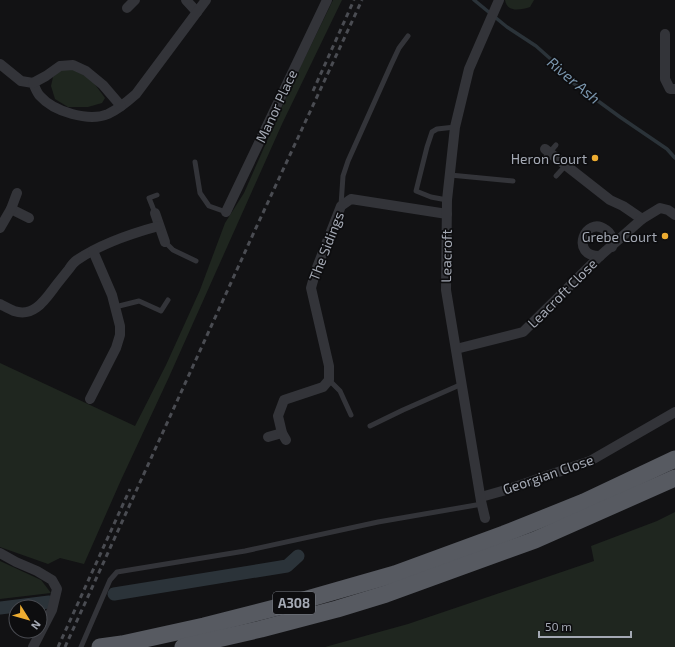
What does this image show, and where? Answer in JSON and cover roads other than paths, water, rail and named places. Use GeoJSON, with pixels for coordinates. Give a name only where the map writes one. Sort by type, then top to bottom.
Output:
{"type":"FeatureCollection","features":[{"type":"Feature","properties":{"kind":"highway","name":"A308"},"geometry":{"type":"LineString","coordinates":[[182,647],[261,629],[386,594],[465,557],[506,542],[584,502],[675,459]]}},
{"type":"Feature","properties":{"kind":"highway","name":"A308"},"geometry":{"type":"LineString","coordinates":[[506,542],[535,540],[675,478]]}},
{"type":"Feature","properties":{"kind":"highway","name":"A308"},"geometry":{"type":"LineString","coordinates":[[100,647],[122,644],[204,626],[325,595],[395,574],[465,557]]}},
{"type":"Feature","properties":{"kind":"street"},"geometry":{"type":"LineString","coordinates":[[127,8],[135,0]]}},
{"type":"Feature","properties":{"kind":"street"},"geometry":{"type":"LineString","coordinates":[[186,0],[197,12]]}},
{"type":"Feature","properties":{"kind":"street"},"geometry":{"type":"LineString","coordinates":[[33,83],[40,96],[59,110],[72,115],[96,117],[108,114],[136,94],[206,0]]}},
{"type":"Feature","properties":{"kind":"street","name":"Manor Place"},"geometry":{"type":"LineString","coordinates":[[226,212],[327,0]]}},
{"type":"Feature","properties":{"kind":"street","name":"Leacroft"},"geometry":{"type":"LineString","coordinates":[[485,518],[446,290],[447,200],[455,127],[469,69],[499,0]]}},
{"type":"Feature","properties":{"kind":"street"},"geometry":{"type":"LineString","coordinates":[[665,34],[665,79],[670,89],[675,89]]}},
{"type":"Feature","properties":{"kind":"street"},"geometry":{"type":"LineString","coordinates":[[0,64],[21,81],[33,83],[60,66],[73,65],[86,71],[103,85],[121,106]]}},
{"type":"Feature","properties":{"kind":"street"},"geometry":{"type":"LineString","coordinates":[[548,151],[610,200],[623,206],[642,220]]}},
{"type":"Feature","properties":{"kind":"street"},"geometry":{"type":"LineString","coordinates":[[0,228],[11,209],[17,193]]}},
{"type":"Feature","properties":{"kind":"street","name":"The Sidings"},"geometry":{"type":"LineString","coordinates":[[329,380],[329,366],[311,288],[316,270],[340,206],[351,199],[447,214]]}},
{"type":"Feature","properties":{"kind":"street","name":"Leacroft Close"},"geometry":{"type":"LineString","coordinates":[[456,349],[523,332],[600,256],[642,220],[660,208],[668,210],[675,215]]}},
{"type":"Feature","properties":{"kind":"street"},"geometry":{"type":"LineString","coordinates":[[11,209],[29,218]]}},
{"type":"Feature","properties":{"kind":"street"},"geometry":{"type":"LineString","coordinates":[[155,213],[165,242]]}},
{"type":"Feature","properties":{"kind":"street"},"geometry":{"type":"LineString","coordinates":[[0,304],[14,311],[23,312],[33,310],[38,307],[76,261],[117,240],[160,226]]}},
{"type":"Feature","properties":{"kind":"street","name":"Leacroft Close"},"geometry":{"type":"LineString","coordinates":[[600,256],[591,255],[584,248],[582,243],[583,238],[588,229],[597,226],[608,231],[611,235],[612,247]]}},
{"type":"Feature","properties":{"kind":"street"},"geometry":{"type":"LineString","coordinates":[[90,399],[116,348],[120,335],[120,326],[112,295],[93,251]]}},
{"type":"Feature","properties":{"kind":"street"},"geometry":{"type":"LineString","coordinates":[[268,437],[284,436],[278,416],[284,400],[322,387],[329,380]]}},
{"type":"Feature","properties":{"kind":"street","name":"Georgian Close"},"geometry":{"type":"LineString","coordinates":[[481,500],[590,461],[675,412]]}},
{"type":"Feature","properties":{"kind":"street"},"geometry":{"type":"LineString","coordinates":[[0,553],[52,580],[57,589],[52,610],[33,647]]}},
{"type":"Feature","properties":{"kind":"lane"},"geometry":{"type":"LineString","coordinates":[[340,206],[343,176],[348,161],[399,48],[408,36]]}},
{"type":"Feature","properties":{"kind":"lane"},"geometry":{"type":"LineString","coordinates":[[447,200],[431,197],[416,191],[432,132],[436,129],[455,127]]}},
{"type":"Feature","properties":{"kind":"lane"},"geometry":{"type":"LineString","coordinates":[[195,162],[200,193],[209,206],[226,212]]}},
{"type":"Feature","properties":{"kind":"lane"},"geometry":{"type":"LineString","coordinates":[[556,176],[566,165]]}},
{"type":"Feature","properties":{"kind":"lane"},"geometry":{"type":"LineString","coordinates":[[450,174],[513,181]]}},
{"type":"Feature","properties":{"kind":"lane"},"geometry":{"type":"LineString","coordinates":[[155,213],[149,198],[157,195]]}},
{"type":"Feature","properties":{"kind":"lane"},"geometry":{"type":"LineString","coordinates":[[165,242],[173,250],[196,261]]}},
{"type":"Feature","properties":{"kind":"lane"},"geometry":{"type":"LineString","coordinates":[[115,307],[139,301],[161,311],[168,300]]}},
{"type":"Feature","properties":{"kind":"lane"},"geometry":{"type":"LineString","coordinates":[[329,380],[340,391],[351,415]]}},
{"type":"Feature","properties":{"kind":"lane"},"geometry":{"type":"LineString","coordinates":[[370,426],[462,384]]}},
{"type":"Feature","properties":{"kind":"lane"},"geometry":{"type":"LineString","coordinates":[[81,647],[110,580],[117,572],[245,551],[481,500]]}},
{"type":"Feature","properties":{"kind":"waterway","name":"River Ash"},"geometry":{"type":"LineString","coordinates":[[474,0],[507,27],[536,46],[554,62],[572,82],[667,149],[675,158]]}},
{"type":"Feature","properties":{"kind":"waterway"},"geometry":{"type":"LineString","coordinates":[[114,594],[287,566],[298,556]]}},
{"type":"Feature","properties":{"kind":"waterway"},"geometry":{"type":"LineString","coordinates":[[0,608],[49,602]]}},
{"type":"Feature","properties":{"kind":"railway"},"geometry":{"type":"LineString","coordinates":[[313,91],[354,0]]}},
{"type":"Feature","properties":{"kind":"railway"},"geometry":{"type":"LineString","coordinates":[[65,647],[255,230],[362,0]]}},
{"type":"Feature","properties":{"kind":"railway"},"geometry":{"type":"LineString","coordinates":[[58,647],[130,489]]}},
{"type":"Feature","properties":{"kind":"place","name":"Heron Court"},"geometry":{"type":"Point","coordinates":[595,158]}},
{"type":"Feature","properties":{"kind":"place","name":"Grebe Court"},"geometry":{"type":"Point","coordinates":[665,236]}}]}
